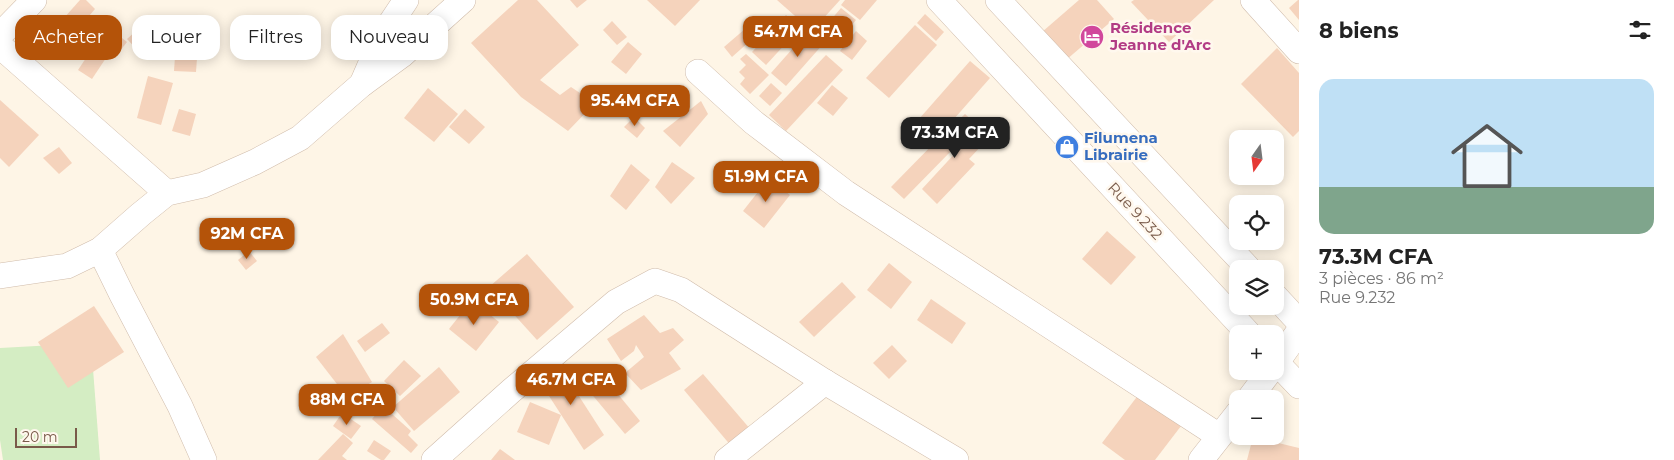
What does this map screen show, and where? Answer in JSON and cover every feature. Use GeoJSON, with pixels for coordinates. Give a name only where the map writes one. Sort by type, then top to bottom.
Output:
{"type":"FeatureCollection","features":[{"type":"Feature","properties":{"kind":"street"},"geometry":{"type":"LineString","coordinates":[[0,35],[34,0]]}},
{"type":"Feature","properties":{"kind":"street"},"geometry":{"type":"LineString","coordinates":[[361,85],[384,33],[406,0]]}},
{"type":"Feature","properties":{"kind":"street"},"geometry":{"type":"LineString","coordinates":[[0,276],[67,266],[100,250],[167,193],[203,185],[255,162],[300,138],[361,85],[402,55],[463,0]]}},
{"type":"Feature","properties":{"kind":"street","name":"Rue 9.232"},"geometry":{"type":"LineString","coordinates":[[939,0],[1241,325]]}},
{"type":"Feature","properties":{"kind":"street"},"geometry":{"type":"LineString","coordinates":[[998,0],[1241,260]]}},
{"type":"Feature","properties":{"kind":"street"},"geometry":{"type":"LineString","coordinates":[[1253,0],[1299,51]]}},
{"type":"Feature","properties":{"kind":"street"},"geometry":{"type":"LineString","coordinates":[[0,46],[167,193]]}},
{"type":"Feature","properties":{"kind":"street"},"geometry":{"type":"LineString","coordinates":[[698,72],[753,122],[846,193],[1219,436]]}},
{"type":"Feature","properties":{"kind":"street"},"geometry":{"type":"LineString","coordinates":[[100,250],[180,406],[204,460]]}},
{"type":"Feature","properties":{"kind":"street"},"geometry":{"type":"LineString","coordinates":[[434,460],[511,391],[616,302],[655,281],[681,290],[948,458]]}},
{"type":"Feature","properties":{"kind":"street"},"geometry":{"type":"LineString","coordinates":[[1284,306],[1299,322]]}},
{"type":"Feature","properties":{"kind":"street"},"geometry":{"type":"LineString","coordinates":[[1284,351],[1299,331]]}},
{"type":"Feature","properties":{"kind":"street"},"geometry":{"type":"LineString","coordinates":[[1284,373],[1299,386]]}},
{"type":"Feature","properties":{"kind":"street"},"geometry":{"type":"LineString","coordinates":[[727,460],[825,382]]}},
{"type":"Feature","properties":{"kind":"street"},"geometry":{"type":"LineString","coordinates":[[1201,460],[1229,424]]}},
{"type":"Feature","properties":{"kind":"green space"},"geometry":{"type":"Polygon","coordinates":[[[91,343],[100,460],[3,460],[0,440],[0,348],[91,343]]]}},
{"type":"Feature","properties":{"kind":"building"},"geometry":{"type":"Polygon","coordinates":[[[80,0],[86,0],[95,9],[90,15],[67,15],[80,0]]]}},
{"type":"Feature","properties":{"kind":"building"},"geometry":{"type":"Polygon","coordinates":[[[518,0],[537,0],[579,45],[540,80],[560,95],[571,87],[595,103],[568,131],[521,97],[471,43],[518,0]]]}},
{"type":"Feature","properties":{"kind":"building"},"geometry":{"type":"Polygon","coordinates":[[[570,0],[587,0],[577,8],[570,0]]]}},
{"type":"Feature","properties":{"kind":"building"},"geometry":{"type":"Polygon","coordinates":[[[647,0],[700,0],[675,26],[647,0]]]}},
{"type":"Feature","properties":{"kind":"building"},"geometry":{"type":"Polygon","coordinates":[[[777,0],[840,0],[812,31],[777,0]]]}},
{"type":"Feature","properties":{"kind":"building"},"geometry":{"type":"Polygon","coordinates":[[[845,0],[877,0],[860,20],[841,5],[845,0]]]}},
{"type":"Feature","properties":{"kind":"building"},"geometry":{"type":"Polygon","coordinates":[[[1079,0],[1097,0],[1114,19],[1066,60],[1042,32],[1079,0]]]}},
{"type":"Feature","properties":{"kind":"building"},"geometry":{"type":"Polygon","coordinates":[[[1134,0],[1214,0],[1169,42],[1131,2],[1134,0]]]}},
{"type":"Feature","properties":{"kind":"building"},"geometry":{"type":"Polygon","coordinates":[[[1299,0],[1299,20],[1289,8],[1299,0]]]}},
{"type":"Feature","properties":{"kind":"building"},"geometry":{"type":"Polygon","coordinates":[[[841,8],[856,20],[833,47],[818,35],[841,8]]]}},
{"type":"Feature","properties":{"kind":"building"},"geometry":{"type":"Polygon","coordinates":[[[925,14],[944,32],[936,41],[917,23],[925,14]]]}},
{"type":"Feature","properties":{"kind":"building"},"geometry":{"type":"Polygon","coordinates":[[[786,15],[800,28],[766,65],[752,52],[786,15]]]}},
{"type":"Feature","properties":{"kind":"building"},"geometry":{"type":"Polygon","coordinates":[[[760,16],[768,25],[732,57],[724,47],[760,16]]]}},
{"type":"Feature","properties":{"kind":"building"},"geometry":{"type":"Polygon","coordinates":[[[612,21],[627,37],[617,45],[603,30],[612,21]]]}},
{"type":"Feature","properties":{"kind":"building"},"geometry":{"type":"Polygon","coordinates":[[[915,25],[937,45],[889,98],[866,78],[915,25]]]}},
{"type":"Feature","properties":{"kind":"building"},"geometry":{"type":"Polygon","coordinates":[[[809,30],[824,43],[786,86],[771,73],[809,30]]]}},
{"type":"Feature","properties":{"kind":"building"},"geometry":{"type":"Polygon","coordinates":[[[856,31],[867,41],[852,60],[840,51],[856,31]]]}},
{"type":"Feature","properties":{"kind":"building"},"geometry":{"type":"Polygon","coordinates":[[[132,34],[132,44],[127,39],[132,34]]]}},
{"type":"Feature","properties":{"kind":"building"},"geometry":{"type":"Polygon","coordinates":[[[122,38],[127,42],[122,48],[122,38]]]}},
{"type":"Feature","properties":{"kind":"building"},"geometry":{"type":"Polygon","coordinates":[[[628,42],[642,54],[626,74],[611,62],[628,42]]]}},
{"type":"Feature","properties":{"kind":"building"},"geometry":{"type":"Polygon","coordinates":[[[1277,48],[1299,73],[1299,131],[1293,137],[1241,84],[1277,48]]]}},
{"type":"Feature","properties":{"kind":"building"},"geometry":{"type":"Polygon","coordinates":[[[746,54],[769,75],[750,94],[740,84],[745,78],[739,72],[746,65],[740,59],[746,54]]]}},
{"type":"Feature","properties":{"kind":"building"},"geometry":{"type":"Polygon","coordinates":[[[826,55],[843,70],[786,131],[769,115],[826,55]]]}},
{"type":"Feature","properties":{"kind":"building"},"geometry":{"type":"Polygon","coordinates":[[[85,60],[105,60],[92,79],[78,70],[85,60]]]}},
{"type":"Feature","properties":{"kind":"building"},"geometry":{"type":"Polygon","coordinates":[[[175,60],[197,60],[196,72],[174,71],[175,60]]]}},
{"type":"Feature","properties":{"kind":"building"},"geometry":{"type":"Polygon","coordinates":[[[970,61],[990,78],[939,136],[919,119],[970,61]]]}},
{"type":"Feature","properties":{"kind":"building"},"geometry":{"type":"Polygon","coordinates":[[[148,76],[173,83],[161,125],[137,118],[148,76]]]}},
{"type":"Feature","properties":{"kind":"building"},"geometry":{"type":"Polygon","coordinates":[[[771,83],[782,93],[770,106],[759,96],[771,83]]]}},
{"type":"Feature","properties":{"kind":"building"},"geometry":{"type":"Polygon","coordinates":[[[832,85],[848,98],[833,116],[817,103],[832,85]]]}},
{"type":"Feature","properties":{"kind":"building"},"geometry":{"type":"Polygon","coordinates":[[[428,88],[458,114],[434,142],[404,118],[428,88]]]}},
{"type":"Feature","properties":{"kind":"building"},"geometry":{"type":"Polygon","coordinates":[[[0,100],[39,135],[9,167],[0,158],[0,100]]]}},
{"type":"Feature","properties":{"kind":"building"},"geometry":{"type":"Polygon","coordinates":[[[701,101],[708,114],[680,147],[663,131],[701,101]]]}},
{"type":"Feature","properties":{"kind":"building"},"geometry":{"type":"Polygon","coordinates":[[[179,109],[196,114],[190,136],[172,131],[179,109]]]}},
{"type":"Feature","properties":{"kind":"building"},"geometry":{"type":"Polygon","coordinates":[[[465,109],[485,127],[469,144],[449,127],[465,109]]]}},
{"type":"Feature","properties":{"kind":"building"},"geometry":{"type":"Polygon","coordinates":[[[965,114],[979,127],[973,133],[984,143],[969,159],[975,164],[937,204],[922,189],[959,149],[944,134],[965,114]]]}},
{"type":"Feature","properties":{"kind":"building"},"geometry":{"type":"Polygon","coordinates":[[[634,117],[645,128],[637,138],[624,127],[634,117]]]}},
{"type":"Feature","properties":{"kind":"building"},"geometry":{"type":"Polygon","coordinates":[[[941,136],[954,148],[904,199],[891,187],[941,136]]]}},
{"type":"Feature","properties":{"kind":"building"},"geometry":{"type":"Polygon","coordinates":[[[59,147],[72,163],[59,174],[43,158],[59,147]]]}},
{"type":"Feature","properties":{"kind":"building"},"geometry":{"type":"Polygon","coordinates":[[[672,162],[695,178],[671,204],[655,187],[672,162]]]}},
{"type":"Feature","properties":{"kind":"building"},"geometry":{"type":"Polygon","coordinates":[[[631,164],[650,180],[626,210],[610,196],[631,164]]]}},
{"type":"Feature","properties":{"kind":"building"},"geometry":{"type":"Polygon","coordinates":[[[769,178],[790,195],[764,228],[743,211],[769,178]]]}},
{"type":"Feature","properties":{"kind":"building"},"geometry":{"type":"Polygon","coordinates":[[[1107,231],[1136,257],[1111,285],[1082,259],[1107,231]]]}},
{"type":"Feature","properties":{"kind":"building"},"geometry":{"type":"Polygon","coordinates":[[[249,251],[257,261],[246,270],[238,260],[249,251]]]}},
{"type":"Feature","properties":{"kind":"building"},"geometry":{"type":"Polygon","coordinates":[[[527,254],[574,307],[537,340],[489,287],[527,254]]]}},
{"type":"Feature","properties":{"kind":"building"},"geometry":{"type":"Polygon","coordinates":[[[889,263],[912,282],[891,309],[867,290],[889,263]]]}},
{"type":"Feature","properties":{"kind":"building"},"geometry":{"type":"Polygon","coordinates":[[[842,282],[856,297],[814,337],[799,322],[842,282]]]}},
{"type":"Feature","properties":{"kind":"building"},"geometry":{"type":"Polygon","coordinates":[[[931,299],[966,323],[952,344],[917,320],[931,299]]]}},
{"type":"Feature","properties":{"kind":"building"},"geometry":{"type":"Polygon","coordinates":[[[472,300],[499,322],[476,351],[449,329],[472,300]]]}},
{"type":"Feature","properties":{"kind":"building"},"geometry":{"type":"Polygon","coordinates":[[[94,306],[124,352],[68,388],[38,342],[94,306]]]}},
{"type":"Feature","properties":{"kind":"building"},"geometry":{"type":"Polygon","coordinates":[[[644,315],[660,333],[673,328],[684,340],[669,353],[681,369],[641,390],[625,373],[644,357],[636,345],[634,351],[621,361],[607,339],[644,315]]]}},
{"type":"Feature","properties":{"kind":"building"},"geometry":{"type":"Polygon","coordinates":[[[382,323],[390,333],[365,352],[357,341],[382,323]]]}},
{"type":"Feature","properties":{"kind":"building"},"geometry":{"type":"Polygon","coordinates":[[[343,334],[372,382],[347,397],[316,357],[343,334]]]}},
{"type":"Feature","properties":{"kind":"building"},"geometry":{"type":"Polygon","coordinates":[[[892,345],[907,361],[889,379],[873,363],[892,345]]]}},
{"type":"Feature","properties":{"kind":"building"},"geometry":{"type":"Polygon","coordinates":[[[404,360],[421,376],[400,396],[384,381],[404,360]]]}},
{"type":"Feature","properties":{"kind":"building"},"geometry":{"type":"Polygon","coordinates":[[[557,362],[604,435],[584,450],[538,379],[557,362]]]}},
{"type":"Feature","properties":{"kind":"building"},"geometry":{"type":"Polygon","coordinates":[[[595,366],[640,421],[625,434],[579,379],[595,366]]]}},
{"type":"Feature","properties":{"kind":"building"},"geometry":{"type":"Polygon","coordinates":[[[439,367],[460,392],[414,431],[393,407],[439,367]]]}},
{"type":"Feature","properties":{"kind":"building"},"geometry":{"type":"Polygon","coordinates":[[[703,374],[751,430],[732,447],[684,390],[703,374]]]}},
{"type":"Feature","properties":{"kind":"building"},"geometry":{"type":"Polygon","coordinates":[[[1139,394],[1181,426],[1155,460],[1125,460],[1102,443],[1139,394]]]}},
{"type":"Feature","properties":{"kind":"building"},"geometry":{"type":"Polygon","coordinates":[[[530,402],[561,415],[549,445],[517,432],[530,402]]]}},
{"type":"Feature","properties":{"kind":"building"},"geometry":{"type":"Polygon","coordinates":[[[383,406],[411,431],[408,435],[418,445],[411,453],[372,419],[383,406]]]}},
{"type":"Feature","properties":{"kind":"building"},"geometry":{"type":"Polygon","coordinates":[[[342,413],[361,426],[351,439],[333,426],[342,413]]]}},
{"type":"Feature","properties":{"kind":"building"},"geometry":{"type":"Polygon","coordinates":[[[343,434],[353,443],[342,456],[347,460],[318,460],[343,434]]]}},
{"type":"Feature","properties":{"kind":"building"},"geometry":{"type":"Polygon","coordinates":[[[374,440],[391,451],[384,460],[367,451],[374,440]]]}},
{"type":"Feature","properties":{"kind":"building"},"geometry":{"type":"Polygon","coordinates":[[[1284,444],[1299,448],[1299,460],[1247,460],[1251,445],[1284,444]]]}},
{"type":"Feature","properties":{"kind":"building"},"geometry":{"type":"Polygon","coordinates":[[[500,449],[515,460],[491,460],[500,449]]]}},
{"type":"Feature","properties":{"kind":"place","name":"Résidence Jeanne d'Arc"},"geometry":{"type":"Point","coordinates":[1092,37]}},
{"type":"Feature","properties":{"kind":"place","name":"Filumena Librairie"},"geometry":{"type":"Point","coordinates":[1067,147]}}]}
